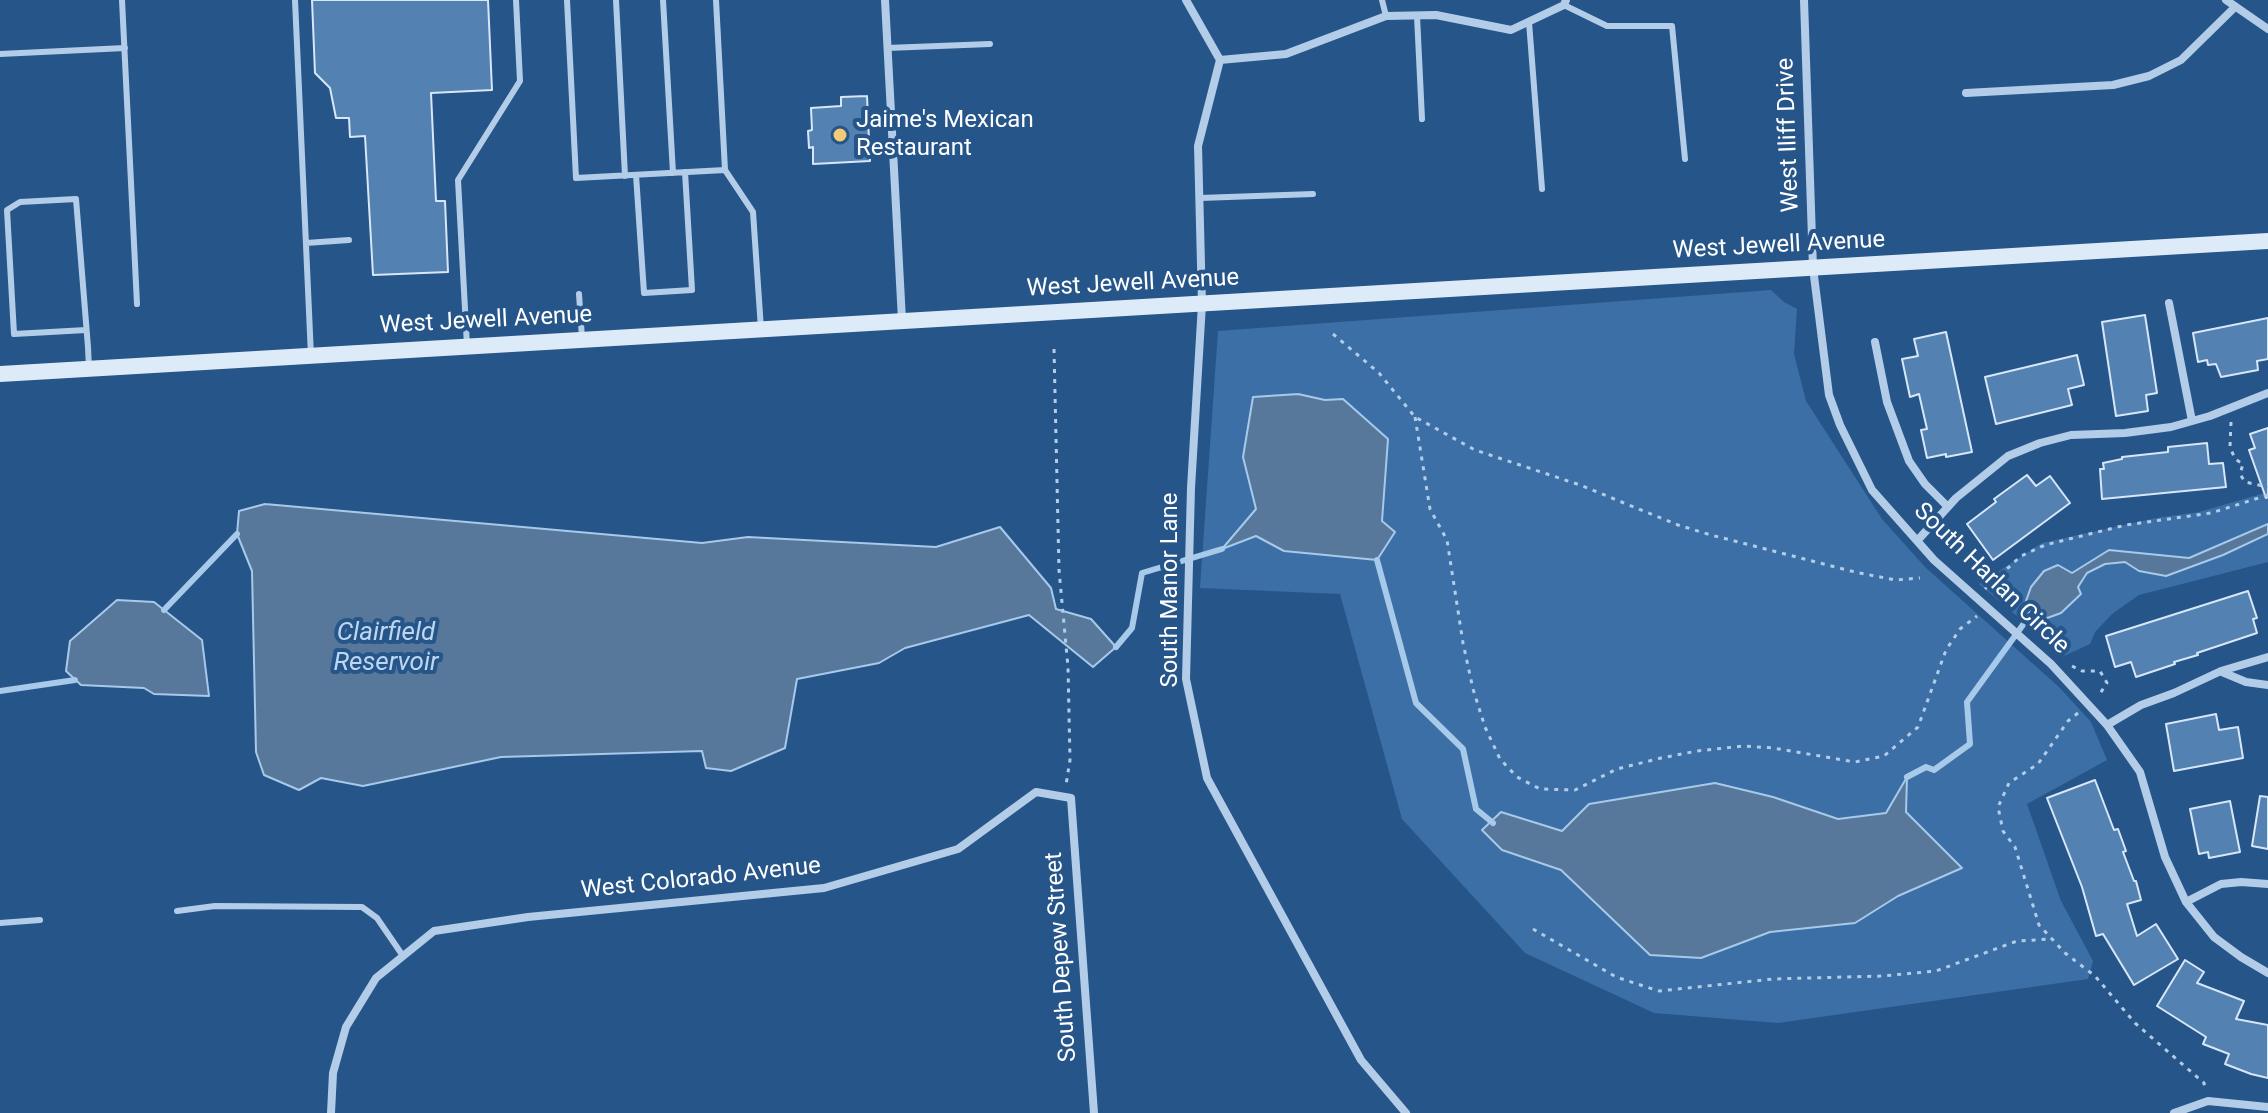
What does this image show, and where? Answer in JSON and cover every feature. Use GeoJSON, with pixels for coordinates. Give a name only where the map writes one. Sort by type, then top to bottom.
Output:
{"type":"FeatureCollection","features":[{"type":"Feature","properties":{"kind":"main road","name":"West Jewell Avenue"},"geometry":{"type":"LineString","coordinates":[[0,374],[2268,241]]}},
{"type":"Feature","properties":{"kind":"street"},"geometry":{"type":"LineString","coordinates":[[885,0],[902,320]]}},
{"type":"Feature","properties":{"kind":"street"},"geometry":{"type":"LineString","coordinates":[[1186,0],[1220,60],[1286,54],[1386,16],[1436,15],[1511,30],[1565,2]]}},
{"type":"Feature","properties":{"kind":"street","name":"West Iliff Drive"},"geometry":{"type":"LineString","coordinates":[[1804,0],[1813,268]]}},
{"type":"Feature","properties":{"kind":"street"},"geometry":{"type":"LineString","coordinates":[[2226,0],[2268,29]]}},
{"type":"Feature","properties":{"kind":"street"},"geometry":{"type":"LineString","coordinates":[[1966,93],[2113,85],[2149,76],[2181,60],[2235,7]]}},
{"type":"Feature","properties":{"kind":"street","name":"South Manor Lane"},"geometry":{"type":"LineString","coordinates":[[1220,60],[1198,146],[1202,304],[1190,507],[1186,679],[1207,778],[1361,1060],[1401,1111]]}},
{"type":"Feature","properties":{"kind":"street","name":"South Harlan Circle"},"geometry":{"type":"LineString","coordinates":[[1813,268],[1829,395],[1872,490],[1934,560],[2051,664],[2089,703],[2140,772],[2165,857],[2186,902],[2214,937],[2268,973]]}},
{"type":"Feature","properties":{"kind":"street"},"geometry":{"type":"LineString","coordinates":[[2169,303],[2192,421]]}},
{"type":"Feature","properties":{"kind":"street"},"geometry":{"type":"LineString","coordinates":[[1875,342],[1887,402],[1909,461],[1925,484],[1948,507]]}},
{"type":"Feature","properties":{"kind":"street"},"geometry":{"type":"LineString","coordinates":[[1917,541],[1948,507],[2008,456],[2071,435],[2171,427],[2268,393]]}},
{"type":"Feature","properties":{"kind":"street"},"geometry":{"type":"LineString","coordinates":[[2107,725],[2141,705],[2221,671],[2268,657]]}},
{"type":"Feature","properties":{"kind":"street"},"geometry":{"type":"LineString","coordinates":[[2221,671],[2246,682],[2268,685]]}},
{"type":"Feature","properties":{"kind":"street","name":"West Colorado Avenue"},"geometry":{"type":"LineString","coordinates":[[331,1113],[333,1073],[346,1027],[376,978],[434,931],[528,917],[824,888],[958,849],[1036,792],[1068,797]]}},
{"type":"Feature","properties":{"kind":"street","name":"South Depew Street"},"geometry":{"type":"LineString","coordinates":[[1068,797],[1094,1113]]}},
{"type":"Feature","properties":{"kind":"street"},"geometry":{"type":"LineString","coordinates":[[2186,902],[2221,884],[2268,884]]}},
{"type":"Feature","properties":{"kind":"street"},"geometry":{"type":"LineString","coordinates":[[2174,1113],[2208,1101],[2268,1107]]}},
{"type":"Feature","properties":{"kind":"lane"},"geometry":{"type":"LineString","coordinates":[[122,0],[137,304]]}},
{"type":"Feature","properties":{"kind":"lane"},"geometry":{"type":"LineString","coordinates":[[295,0],[311,356]]}},
{"type":"Feature","properties":{"kind":"lane"},"geometry":{"type":"LineString","coordinates":[[467,346],[458,180],[520,81],[516,0]]}},
{"type":"Feature","properties":{"kind":"lane"},"geometry":{"type":"LineString","coordinates":[[567,0],[576,178],[725,170]]}},
{"type":"Feature","properties":{"kind":"lane"},"geometry":{"type":"LineString","coordinates":[[616,0],[625,176]]}},
{"type":"Feature","properties":{"kind":"lane"},"geometry":{"type":"LineString","coordinates":[[663,0],[673,173]]}},
{"type":"Feature","properties":{"kind":"lane"},"geometry":{"type":"LineString","coordinates":[[716,0],[725,170],[753,212],[761,329]]}},
{"type":"Feature","properties":{"kind":"lane"},"geometry":{"type":"LineString","coordinates":[[1382,0],[1386,16]]}},
{"type":"Feature","properties":{"kind":"lane"},"geometry":{"type":"LineString","coordinates":[[1565,2],[1607,26],[1672,26],[1685,159]]}},
{"type":"Feature","properties":{"kind":"lane"},"geometry":{"type":"LineString","coordinates":[[1417,16],[1422,119]]}},
{"type":"Feature","properties":{"kind":"lane"},"geometry":{"type":"LineString","coordinates":[[1529,22],[1542,189]]}},
{"type":"Feature","properties":{"kind":"lane"},"geometry":{"type":"LineString","coordinates":[[887,48],[990,44]]}},
{"type":"Feature","properties":{"kind":"lane"},"geometry":{"type":"LineString","coordinates":[[0,54],[125,48]]}},
{"type":"Feature","properties":{"kind":"lane"},"geometry":{"type":"LineString","coordinates":[[636,175],[644,293],[692,290],[685,172]]}},
{"type":"Feature","properties":{"kind":"lane"},"geometry":{"type":"LineString","coordinates":[[1200,198],[1313,194]]}},
{"type":"Feature","properties":{"kind":"lane"},"geometry":{"type":"LineString","coordinates":[[86,330],[14,334],[7,210],[20,202],[76,199],[89,369]]}},
{"type":"Feature","properties":{"kind":"lane"},"geometry":{"type":"LineString","coordinates":[[306,243],[349,240]]}},
{"type":"Feature","properties":{"kind":"lane"},"geometry":{"type":"LineString","coordinates":[[0,244],[9,243]]}},
{"type":"Feature","properties":{"kind":"lane"},"geometry":{"type":"LineString","coordinates":[[579,294],[582,339]]}},
{"type":"Feature","properties":{"kind":"lane"},"geometry":{"type":"LineString","coordinates":[[177,911],[215,906],[362,907],[377,918],[403,956]]}},
{"type":"Feature","properties":{"kind":"lane"},"geometry":{"type":"LineString","coordinates":[[0,923],[40,920]]}},
{"type":"Feature","properties":{"kind":"path"},"geometry":{"type":"LineString","coordinates":[[1333,334],[1379,373],[1415,417],[1475,450],[1580,485],[1678,525],[1855,572],[1895,580],[1920,578]]}},
{"type":"Feature","properties":{"kind":"path"},"geometry":{"type":"LineString","coordinates":[[1054,349],[1059,570],[1068,667],[1068,797]]}},
{"type":"Feature","properties":{"kind":"path"},"geometry":{"type":"LineString","coordinates":[[2232,408],[2230,447],[2235,459],[2243,464],[2240,474],[2245,482],[2268,487]]}},
{"type":"Feature","properties":{"kind":"path"},"geometry":{"type":"LineString","coordinates":[[1415,417],[1430,509],[1447,540],[1463,643],[1485,727],[1500,759],[1517,777],[1540,789],[1575,790],[1617,769],[1697,751],[1744,746],[1855,762],[1884,756],[1918,727],[1946,650],[1960,629],[1987,608]]}},
{"type":"Feature","properties":{"kind":"path"},"geometry":{"type":"LineString","coordinates":[[1977,598],[2021,556],[2045,545],[2126,525],[2211,513],[2268,495]]}},
{"type":"Feature","properties":{"kind":"path"},"geometry":{"type":"LineString","coordinates":[[2089,703],[2068,721],[2038,764],[2009,783],[1998,807],[2003,831],[2015,847],[2039,925],[2065,953],[2095,976],[2135,1023],[2204,1083],[2208,1101]]}},
{"type":"Feature","properties":{"kind":"path"},"geometry":{"type":"LineString","coordinates":[[1533,929],[1616,977],[1659,991],[1773,979],[1936,971],[2017,941],[2052,939]]}},
{"type":"Feature","properties":{"kind":"shaded area"},"geometry":{"type":"Polygon","coordinates":[[[1771,290],[1797,309],[1794,354],[1806,401],[1882,519],[1925,567],[2060,688],[2091,722],[2107,760],[2027,804],[2061,901],[2093,961],[2088,979],[1778,1023],[1654,1013],[1525,953],[1402,819],[1340,594],[1200,588],[1218,331],[1771,290]]]}},
{"type":"Feature","properties":{"kind":"shaded area"},"geometry":{"type":"Polygon","coordinates":[[[2268,492],[2268,562],[2139,595],[2112,614],[2095,632],[2090,644],[2064,656],[1979,584],[2042,543],[2156,518],[2199,512],[2268,492]]]}},
{"type":"Feature","properties":{"kind":"water"},"geometry":{"type":"Polygon","coordinates":[[[1298,394],[1325,400],[1343,399],[1388,439],[1382,521],[1395,532],[1377,560],[1284,551],[1256,536],[1222,549],[1256,509],[1243,457],[1253,397],[1298,394]]]}},
{"type":"Feature","properties":{"kind":"water","name":"Clairfield Reservoir"},"geometry":{"type":"Polygon","coordinates":[[[265,504],[702,543],[748,537],[936,547],[1000,527],[1051,588],[1056,609],[1091,619],[1116,647],[1093,667],[1029,615],[905,648],[879,663],[797,679],[785,748],[731,771],[706,768],[702,751],[501,757],[363,786],[321,778],[299,790],[264,775],[256,752],[252,571],[237,534],[239,511],[265,504]]]}},
{"type":"Feature","properties":{"kind":"water"},"geometry":{"type":"Polygon","coordinates":[[[2268,524],[2268,534],[2166,576],[2139,571],[2125,562],[2105,564],[2087,573],[2078,587],[2081,594],[2061,613],[2039,621],[2022,612],[2031,587],[2044,571],[2058,565],[2072,573],[2109,550],[2189,558],[2268,524]]]}},
{"type":"Feature","properties":{"kind":"water"},"geometry":{"type":"Polygon","coordinates":[[[117,600],[154,602],[202,640],[209,696],[154,694],[144,688],[81,685],[66,671],[70,641],[117,600]]]}},
{"type":"Feature","properties":{"kind":"water"},"geometry":{"type":"Polygon","coordinates":[[[1907,777],[1906,812],[1962,868],[1898,896],[1855,923],[1770,932],[1701,958],[1650,955],[1561,870],[1502,850],[1482,830],[1501,812],[1562,831],[1589,804],[1715,783],[1773,797],[1838,819],[1886,813],[1907,777]]]}},
{"type":"Feature","properties":{"kind":"building"},"geometry":{"type":"Polygon","coordinates":[[[312,0],[488,0],[492,90],[431,93],[436,201],[445,201],[448,272],[373,275],[365,136],[350,137],[349,118],[336,118],[330,88],[315,73],[312,0]]]}},
{"type":"Feature","properties":{"kind":"building"},"geometry":{"type":"Polygon","coordinates":[[[867,96],[870,161],[813,164],[813,147],[809,148],[808,131],[812,130],[811,108],[841,106],[841,97],[867,96]]]}},
{"type":"Feature","properties":{"kind":"building"},"geometry":{"type":"Polygon","coordinates":[[[2145,315],[2157,393],[2146,395],[2148,411],[2116,416],[2102,322],[2145,315]]]}},
{"type":"Feature","properties":{"kind":"building"},"geometry":{"type":"Polygon","coordinates":[[[2268,318],[2268,359],[2257,361],[2258,370],[2221,377],[2216,364],[2208,365],[2207,360],[2198,362],[2193,333],[2268,318]]]}},
{"type":"Feature","properties":{"kind":"building"},"geometry":{"type":"Polygon","coordinates":[[[1946,332],[1972,452],[1927,458],[1921,430],[1927,429],[1919,394],[1910,397],[1902,359],[1918,356],[1914,339],[1946,332]]]}},
{"type":"Feature","properties":{"kind":"building"},"geometry":{"type":"Polygon","coordinates":[[[2077,355],[2084,385],[2068,389],[2072,405],[1996,424],[1985,377],[2077,355]]]}},
{"type":"Feature","properties":{"kind":"building"},"geometry":{"type":"Polygon","coordinates":[[[2268,428],[2266,498],[2249,450],[2255,448],[2250,434],[2268,428]]]}},
{"type":"Feature","properties":{"kind":"building"},"geometry":{"type":"Polygon","coordinates":[[[2207,443],[2209,464],[2223,463],[2226,487],[2102,499],[2100,469],[2104,469],[2103,463],[2122,457],[2168,452],[2168,447],[2207,443]]]}},
{"type":"Feature","properties":{"kind":"building"},"geometry":{"type":"Polygon","coordinates":[[[2027,475],[2036,486],[2050,476],[2070,503],[1993,560],[1967,524],[2027,475]]]}},
{"type":"Feature","properties":{"kind":"building"},"geometry":{"type":"Polygon","coordinates":[[[2248,591],[2257,618],[2253,619],[2257,633],[2136,677],[2131,662],[2115,667],[2106,636],[2248,591]]]}},
{"type":"Feature","properties":{"kind":"building"},"geometry":{"type":"Polygon","coordinates":[[[2216,714],[2219,730],[2238,727],[2243,758],[2174,771],[2166,724],[2216,714]]]}},
{"type":"Feature","properties":{"kind":"building"},"geometry":{"type":"Polygon","coordinates":[[[2095,780],[2114,830],[2118,829],[2126,851],[2123,852],[2136,881],[2141,900],[2127,904],[2137,936],[2156,924],[2178,959],[2134,985],[2103,934],[2096,936],[2082,887],[2047,798],[2095,780]]]}},
{"type":"Feature","properties":{"kind":"building"},"geometry":{"type":"Polygon","coordinates":[[[2260,796],[2268,797],[2268,849],[2252,846],[2260,796]]]}},
{"type":"Feature","properties":{"kind":"building"},"geometry":{"type":"Polygon","coordinates":[[[2230,801],[2240,852],[2209,858],[2208,852],[2199,854],[2190,809],[2230,801]]]}},
{"type":"Feature","properties":{"kind":"building"},"geometry":{"type":"Polygon","coordinates":[[[2185,960],[2204,972],[2197,983],[2244,1001],[2236,1019],[2268,1025],[2268,1078],[2225,1064],[2229,1054],[2203,1044],[2206,1037],[2157,1006],[2185,960]]]}},
{"type":"Feature","properties":{"kind":"waterway"},"geometry":{"type":"LineString","coordinates":[[164,610],[237,534]]}},
{"type":"Feature","properties":{"kind":"waterway"},"geometry":{"type":"LineString","coordinates":[[1116,647],[1132,628],[1142,573],[1222,549]]}},
{"type":"Feature","properties":{"kind":"waterway"},"geometry":{"type":"LineString","coordinates":[[1377,560],[1416,703],[1463,749],[1476,809],[1493,823]]}},
{"type":"Feature","properties":{"kind":"waterway"},"geometry":{"type":"LineString","coordinates":[[1907,777],[1926,767],[1934,770],[1970,744],[1967,702],[2033,611]]}},
{"type":"Feature","properties":{"kind":"waterway"},"geometry":{"type":"LineString","coordinates":[[0,691],[75,680]]}},
{"type":"Feature","properties":{"kind":"place","name":"Jaime's Mexican Restaurant"},"geometry":{"type":"Point","coordinates":[840,135]}}]}
